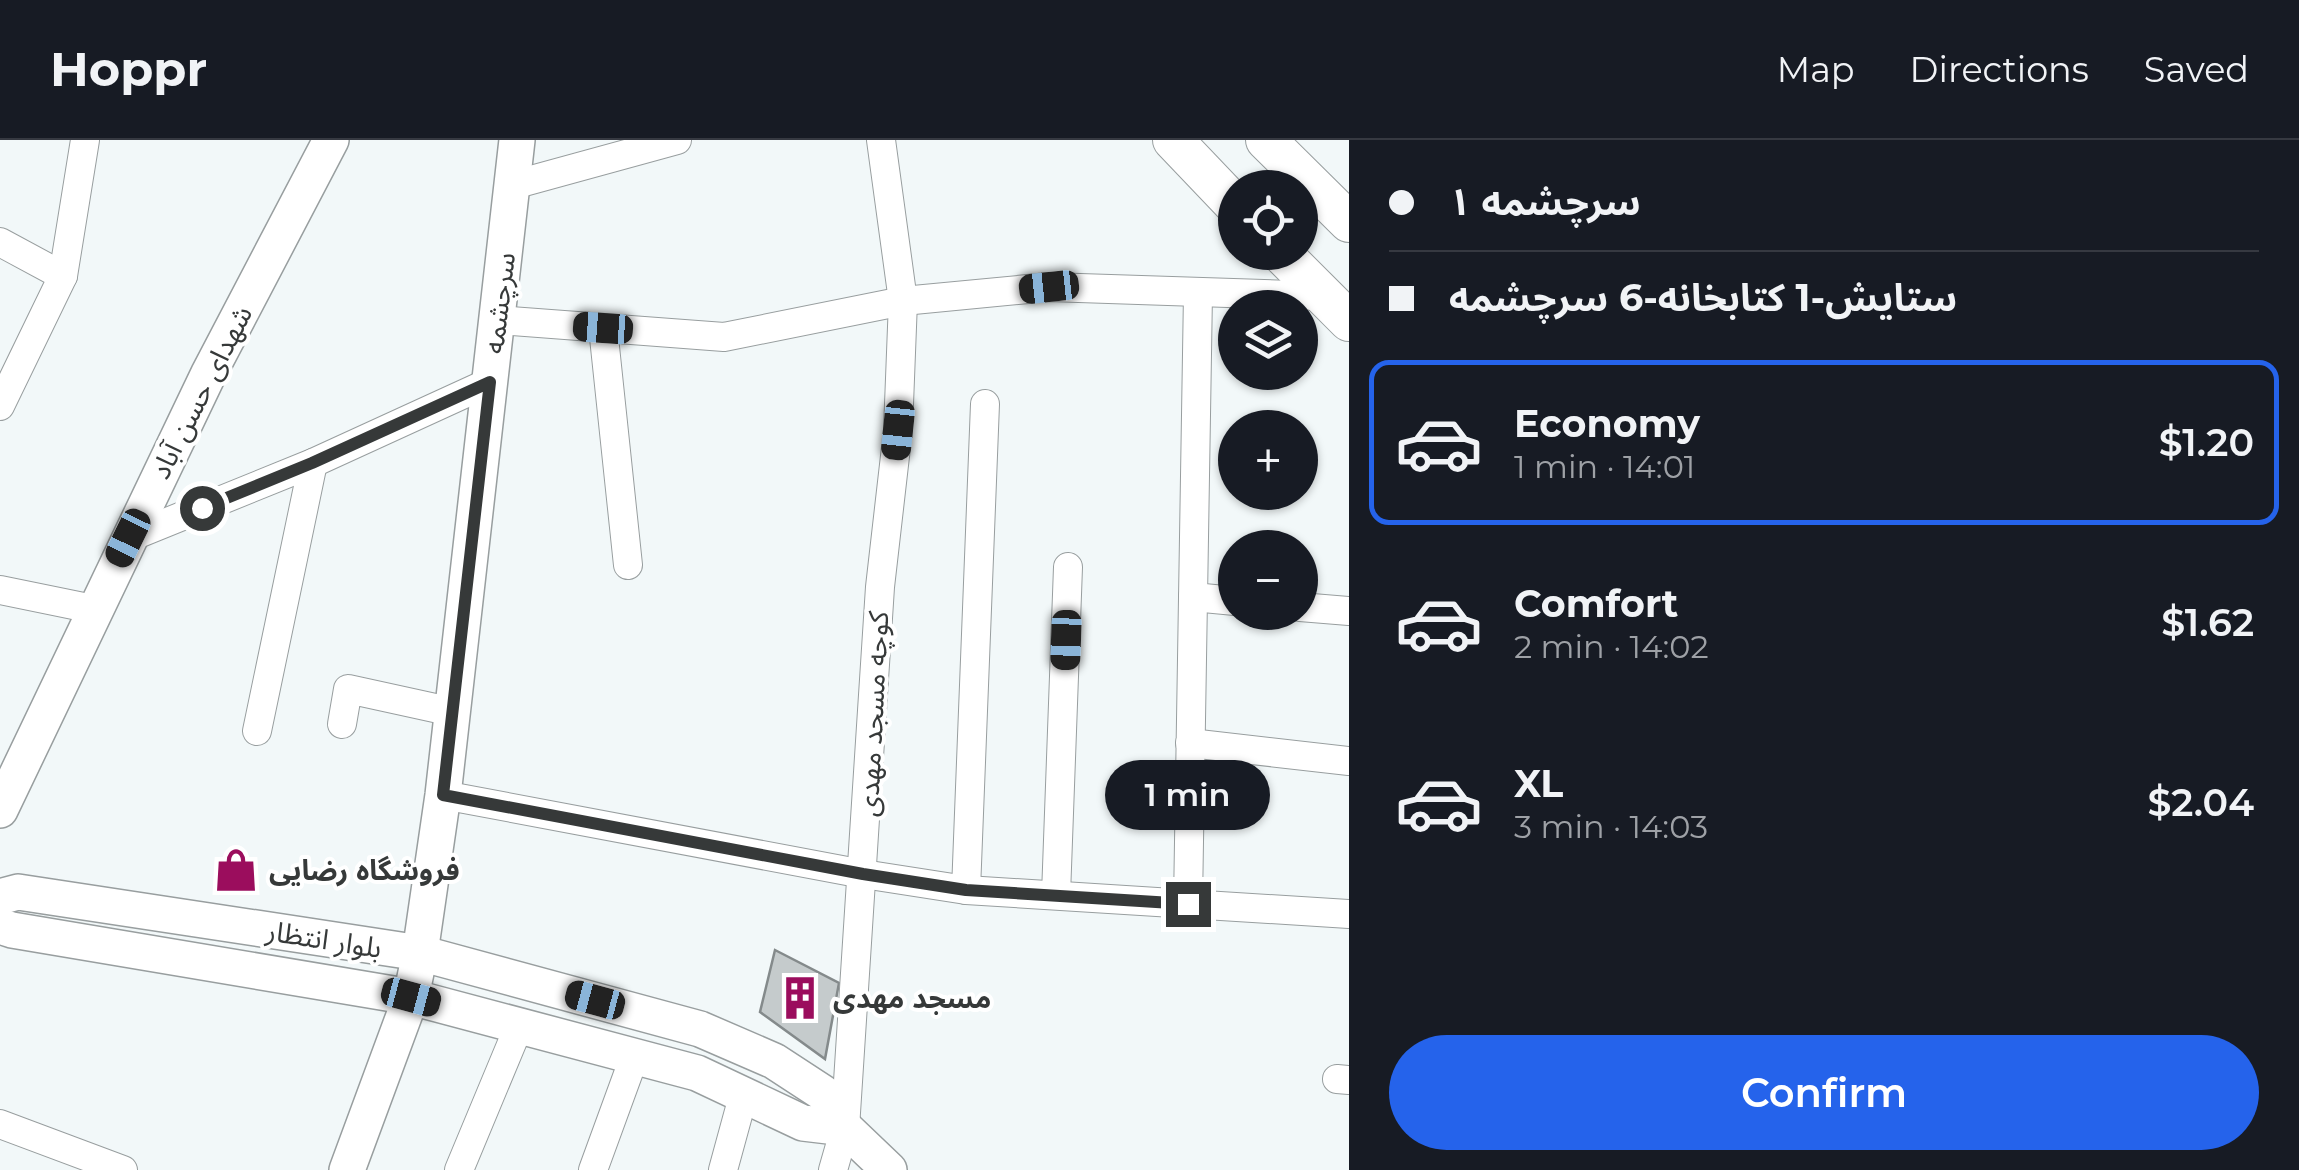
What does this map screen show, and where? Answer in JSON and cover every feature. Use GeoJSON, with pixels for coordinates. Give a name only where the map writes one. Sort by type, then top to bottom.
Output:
{"type":"FeatureCollection","features":[{"type":"Feature","properties":{"kind":"main road"},"geometry":{"type":"LineString","coordinates":[[1173,140],[1218,187]]}},
{"type":"Feature","properties":{"kind":"main road"},"geometry":{"type":"LineString","coordinates":[[1266,140],[1349,222]]}},
{"type":"Feature","properties":{"kind":"main road"},"geometry":{"type":"LineString","coordinates":[[1297,270],[1335,309]]}},
{"type":"Feature","properties":{"kind":"street"},"geometry":{"type":"LineString","coordinates":[[0,406],[62,276],[85,140]]}},
{"type":"Feature","properties":{"kind":"street","name":"شهدای حسن آباد"},"geometry":{"type":"LineString","coordinates":[[0,810],[209,373],[331,140]]}},
{"type":"Feature","properties":{"kind":"street","name":"سرچشمه"},"geometry":{"type":"LineString","coordinates":[[347,1170],[411,997],[420,953],[443,795],[517,140]]}},
{"type":"Feature","properties":{"kind":"street"},"geometry":{"type":"LineString","coordinates":[[513,185],[677,140]]}},
{"type":"Feature","properties":{"kind":"street","name":"کوچه مسجد مهدی"},"geometry":{"type":"LineString","coordinates":[[833,1170],[845,1128],[880,586],[898,430],[903,301],[881,140]]}},
{"type":"Feature","properties":{"kind":"street"},"geometry":{"type":"LineString","coordinates":[[0,242],[62,276]]}},
{"type":"Feature","properties":{"kind":"street"},"geometry":{"type":"LineString","coordinates":[[498,320],[724,337],[903,301],[1049,287],[1198,293],[1335,309]]}},
{"type":"Feature","properties":{"kind":"street"},"geometry":{"type":"LineString","coordinates":[[1188,904],[1198,293]]}},
{"type":"Feature","properties":{"kind":"street"},"geometry":{"type":"LineString","coordinates":[[603,328],[628,565]]}},
{"type":"Feature","properties":{"kind":"street"},"geometry":{"type":"LineString","coordinates":[[128,538],[312,463],[490,382]]}},
{"type":"Feature","properties":{"kind":"street"},"geometry":{"type":"LineString","coordinates":[[966,890],[985,404]]}},
{"type":"Feature","properties":{"kind":"street"},"geometry":{"type":"LineString","coordinates":[[258,731],[312,463]]}},
{"type":"Feature","properties":{"kind":"street"},"geometry":{"type":"LineString","coordinates":[[1056,896],[1068,567]]}},
{"type":"Feature","properties":{"kind":"street"},"geometry":{"type":"LineString","coordinates":[[0,590],[93,609]]}},
{"type":"Feature","properties":{"kind":"street"},"geometry":{"type":"LineString","coordinates":[[1192,596],[1218,598]]}},
{"type":"Feature","properties":{"kind":"street"},"geometry":{"type":"LineString","coordinates":[[1318,608],[1349,611]]}},
{"type":"Feature","properties":{"kind":"street"},"geometry":{"type":"LineString","coordinates":[[342,724],[348,689],[452,712]]}},
{"type":"Feature","properties":{"kind":"street"},"geometry":{"type":"LineString","coordinates":[[1190,743],[1349,761]]}},
{"type":"Feature","properties":{"kind":"street"},"geometry":{"type":"LineString","coordinates":[[443,795],[966,890],[1349,914]]}},
{"type":"Feature","properties":{"kind":"street","name":"بلوار انتظار"},"geometry":{"type":"LineString","coordinates":[[0,897],[18,892],[420,953],[700,1029],[774,1061],[823,1092],[845,1128],[889,1170]]}},
{"type":"Feature","properties":{"kind":"street","name":"بلوار انتظار"},"geometry":{"type":"LineString","coordinates":[[0,926],[411,997],[697,1073],[803,1123],[845,1128]]}},
{"type":"Feature","properties":{"kind":"street"},"geometry":{"type":"LineString","coordinates":[[459,1170],[519,1026]]}},
{"type":"Feature","properties":{"kind":"street"},"geometry":{"type":"LineString","coordinates":[[593,1170],[635,1055]]}},
{"type":"Feature","properties":{"kind":"street"},"geometry":{"type":"LineString","coordinates":[[724,1170],[744,1093]]}},
{"type":"Feature","properties":{"kind":"street"},"geometry":{"type":"LineString","coordinates":[[0,1124],[123,1170]]}},
{"type":"Feature","properties":{"kind":"building","name":"مسجد مهدی"},"geometry":{"type":"Polygon","coordinates":[[[775,950],[839,983],[825,1059],[760,1012],[775,950]]]}},
{"type":"Feature","properties":{"kind":"place","name":"فروشگاه رضایی"},"geometry":{"type":"Point","coordinates":[236,870]}},
{"type":"Feature","properties":{"kind":"place","name":"مسجد مهدی"},"geometry":{"type":"Point","coordinates":[800,998]}},
{"type":"Feature","properties":{"kind":"route"},"geometry":{"type":"LineString","coordinates":[[202,508],[490,382],[443,795],[966,890],[1188,904]]}}]}
